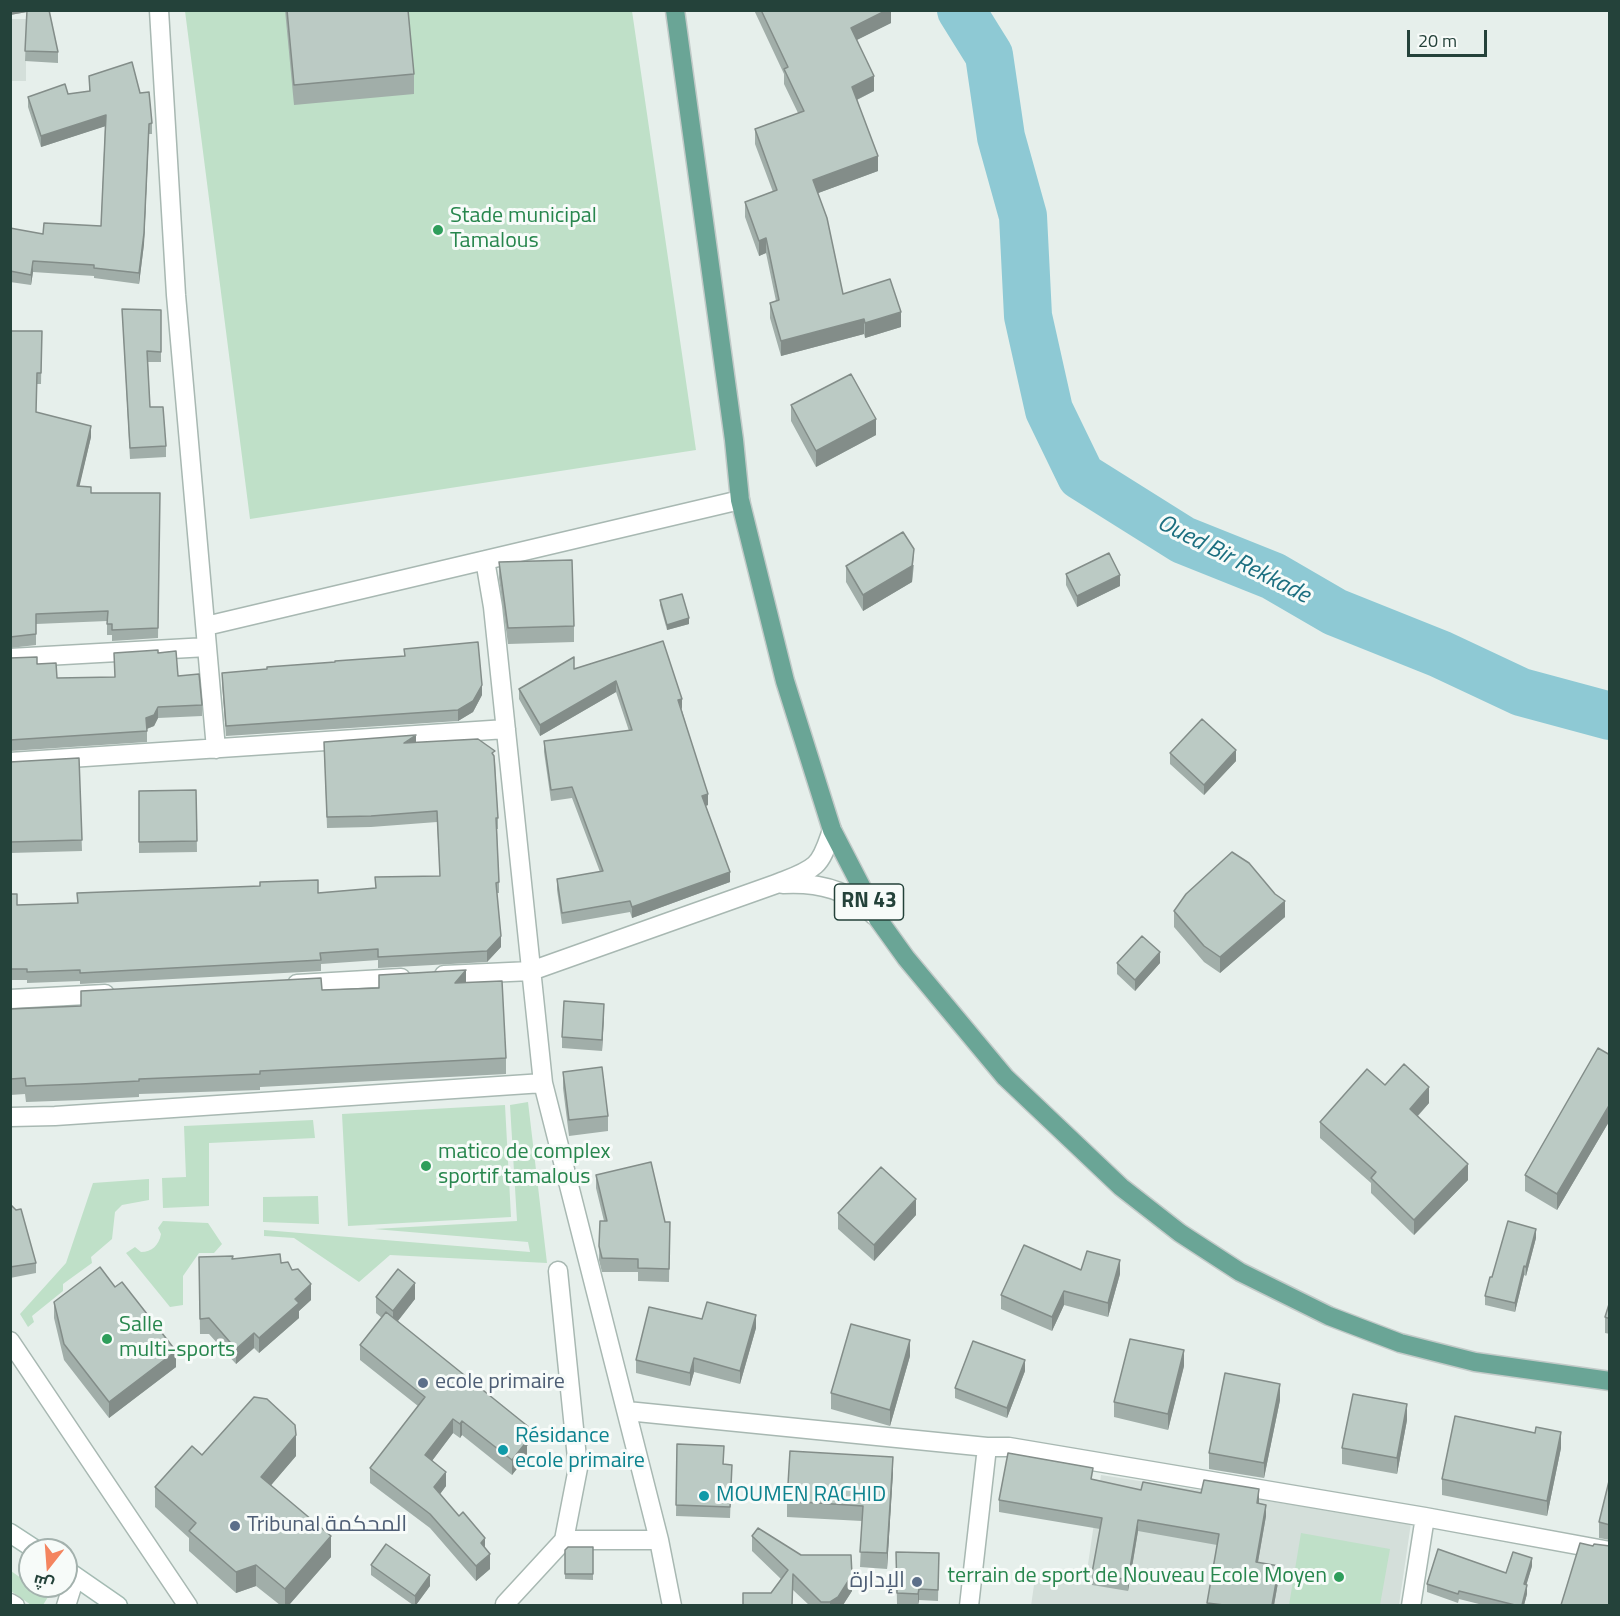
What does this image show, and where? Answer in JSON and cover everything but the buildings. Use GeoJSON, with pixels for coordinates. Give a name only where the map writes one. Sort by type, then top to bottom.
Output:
{"type":"FeatureCollection","features":[{"type":"Feature","properties":{"kind":"main road","name":"RN 43"},"geometry":{"type":"LineString","coordinates":[[675,10],[734,440],[740,500],[785,681],[832,830],[878,919],[906,958],[1005,1077],[1121,1188],[1180,1233],[1240,1272],[1329,1316],[1400,1343],[1475,1362],[1610,1381]]}},
{"type":"Feature","properties":{"kind":"street"},"geometry":{"type":"LineString","coordinates":[[159,10],[176,295],[216,749]]}},
{"type":"Feature","properties":{"kind":"street"},"geometry":{"type":"LineString","coordinates":[[206,626],[740,500]]}},
{"type":"Feature","properties":{"kind":"street"},"geometry":{"type":"LineString","coordinates":[[485,560],[493,608],[543,1083],[659,1540],[672,1605]]}},
{"type":"Feature","properties":{"kind":"street"},"geometry":{"type":"LineString","coordinates":[[10,658],[207,647]]}},
{"type":"Feature","properties":{"kind":"street"},"geometry":{"type":"LineString","coordinates":[[10,762],[506,729]]}},
{"type":"Feature","properties":{"kind":"street"},"geometry":{"type":"LineString","coordinates":[[283,984],[531,970],[799,874],[816,865],[826,848],[832,830]]}},
{"type":"Feature","properties":{"kind":"street"},"geometry":{"type":"LineString","coordinates":[[776,884],[805,883],[845,894],[863,904],[878,919]]}},
{"type":"Feature","properties":{"kind":"street"},"geometry":{"type":"LineString","coordinates":[[10,999],[117,993]]}},
{"type":"Feature","properties":{"kind":"street"},"geometry":{"type":"LineString","coordinates":[[10,1117],[55,1116],[543,1083]]}},
{"type":"Feature","properties":{"kind":"street"},"geometry":{"type":"LineString","coordinates":[[505,1604],[564,1540],[578,1468],[558,1272]]}},
{"type":"Feature","properties":{"kind":"street"},"geometry":{"type":"LineString","coordinates":[[10,1341],[188,1605]]}},
{"type":"Feature","properties":{"kind":"street"},"geometry":{"type":"LineString","coordinates":[[627,1411],[987,1447],[1010,1447],[1425,1517],[1610,1551]]}},
{"type":"Feature","properties":{"kind":"street"},"geometry":{"type":"LineString","coordinates":[[969,1605],[987,1447]]}},
{"type":"Feature","properties":{"kind":"street"},"geometry":{"type":"LineString","coordinates":[[1411,1605],[1425,1517]]}},
{"type":"Feature","properties":{"kind":"street"},"geometry":{"type":"LineString","coordinates":[[564,1540],[659,1540]]}},
{"type":"Feature","properties":{"kind":"street"},"geometry":{"type":"LineString","coordinates":[[78,1578],[118,1605]]}},
{"type":"Feature","properties":{"kind":"street"},"geometry":{"type":"LineString","coordinates":[[10,1603],[15,1605]]}},
{"type":"Feature","properties":{"kind":"shaded area"},"geometry":{"type":"Polygon","coordinates":[[[11,19],[26,19],[26,81],[11,81],[11,19]]]}},
{"type":"Feature","properties":{"kind":"shaded area"},"geometry":{"type":"Polygon","coordinates":[[[1101,1475],[1411,1523],[1399,1605],[1031,1606],[1035,1578],[1085,1585],[1101,1475]]]}},
{"type":"Feature","properties":{"kind":"green space","name":"Stade municipal Tamalous"},"geometry":{"type":"Polygon","coordinates":[[[185,11],[632,11],[696,450],[250,519],[185,11]]]}},
{"type":"Feature","properties":{"kind":"green space"},"geometry":{"type":"Polygon","coordinates":[[[528,1102],[547,1263],[390,1255],[359,1282],[294,1238],[264,1236],[264,1230],[530,1252],[528,1242],[374,1229],[517,1221],[510,1105],[528,1102]]]}},
{"type":"Feature","properties":{"kind":"green space","name":"matico de complex sportif tamalous"},"geometry":{"type":"Polygon","coordinates":[[[505,1105],[511,1217],[348,1226],[342,1114],[505,1105]]]}},
{"type":"Feature","properties":{"kind":"green space"},"geometry":{"type":"Polygon","coordinates":[[[313,1120],[315,1138],[209,1143],[209,1206],[163,1208],[162,1178],[186,1177],[184,1126],[313,1120]]]}},
{"type":"Feature","properties":{"kind":"green space"},"geometry":{"type":"Polygon","coordinates":[[[149,1179],[149,1200],[122,1205],[115,1212],[112,1239],[91,1257],[92,1263],[63,1284],[63,1291],[32,1316],[34,1322],[28,1327],[20,1314],[66,1263],[93,1183],[149,1179]]]}},
{"type":"Feature","properties":{"kind":"green space"},"geometry":{"type":"Polygon","coordinates":[[[318,1196],[319,1224],[263,1222],[263,1197],[318,1196]]]}},
{"type":"Feature","properties":{"kind":"green space"},"geometry":{"type":"Polygon","coordinates":[[[163,1221],[208,1223],[222,1244],[214,1253],[199,1253],[183,1276],[183,1305],[170,1307],[126,1253],[135,1247],[141,1252],[154,1247],[159,1241],[161,1234],[158,1228],[163,1221]]]}},
{"type":"Feature","properties":{"kind":"green space","name":"terrain de sport de Nouveau Ecole Moyen"},"geometry":{"type":"Polygon","coordinates":[[[1301,1533],[1390,1549],[1380,1605],[1289,1605],[1301,1533]]]}},
{"type":"Feature","properties":{"kind":"green space"},"geometry":{"type":"Polygon","coordinates":[[[11,1571],[18,1576],[18,1596],[11,1591],[11,1571]]]}},
{"type":"Feature","properties":{"kind":"green space"},"geometry":{"type":"Polygon","coordinates":[[[21,1598],[47,1598],[43,1605],[31,1605],[21,1598]]]}},
{"type":"Feature","properties":{"kind":"waterway","name":"Oued Bir Rekkade"},"geometry":{"type":"LineString","coordinates":[[961,10],[989,55],[1001,137],[1023,216],[1028,316],[1049,410],[1081,476],[1183,540],[1273,576],[1335,612],[1440,654],[1521,692],[1610,716]]}},
{"type":"Feature","properties":{"kind":"place","name":"Stade municipal Tamalous"},"geometry":{"type":"Point","coordinates":[438,230]}},
{"type":"Feature","properties":{"kind":"place","name":"matico de complex sportif tamalous"},"geometry":{"type":"Point","coordinates":[426,1166]}},
{"type":"Feature","properties":{"kind":"place","name":"Salle multi-sports"},"geometry":{"type":"Point","coordinates":[107,1339]}},
{"type":"Feature","properties":{"kind":"place","name":"ecole primaire"},"geometry":{"type":"Point","coordinates":[423,1383]}},
{"type":"Feature","properties":{"kind":"place","name":"Résidance ecole primaire"},"geometry":{"type":"Point","coordinates":[503,1450]}},
{"type":"Feature","properties":{"kind":"place","name":"MOUMEN RACHID"},"geometry":{"type":"Point","coordinates":[704,1496]}},
{"type":"Feature","properties":{"kind":"place","name":"Tribunal المحكمة"},"geometry":{"type":"Point","coordinates":[235,1526]}},
{"type":"Feature","properties":{"kind":"place","name":"terrain de sport de Nouveau Ecole Moyen"},"geometry":{"type":"Point","coordinates":[1339,1577]}},
{"type":"Feature","properties":{"kind":"place","name":"الإدارة"},"geometry":{"type":"Point","coordinates":[917,1582]}}]}
